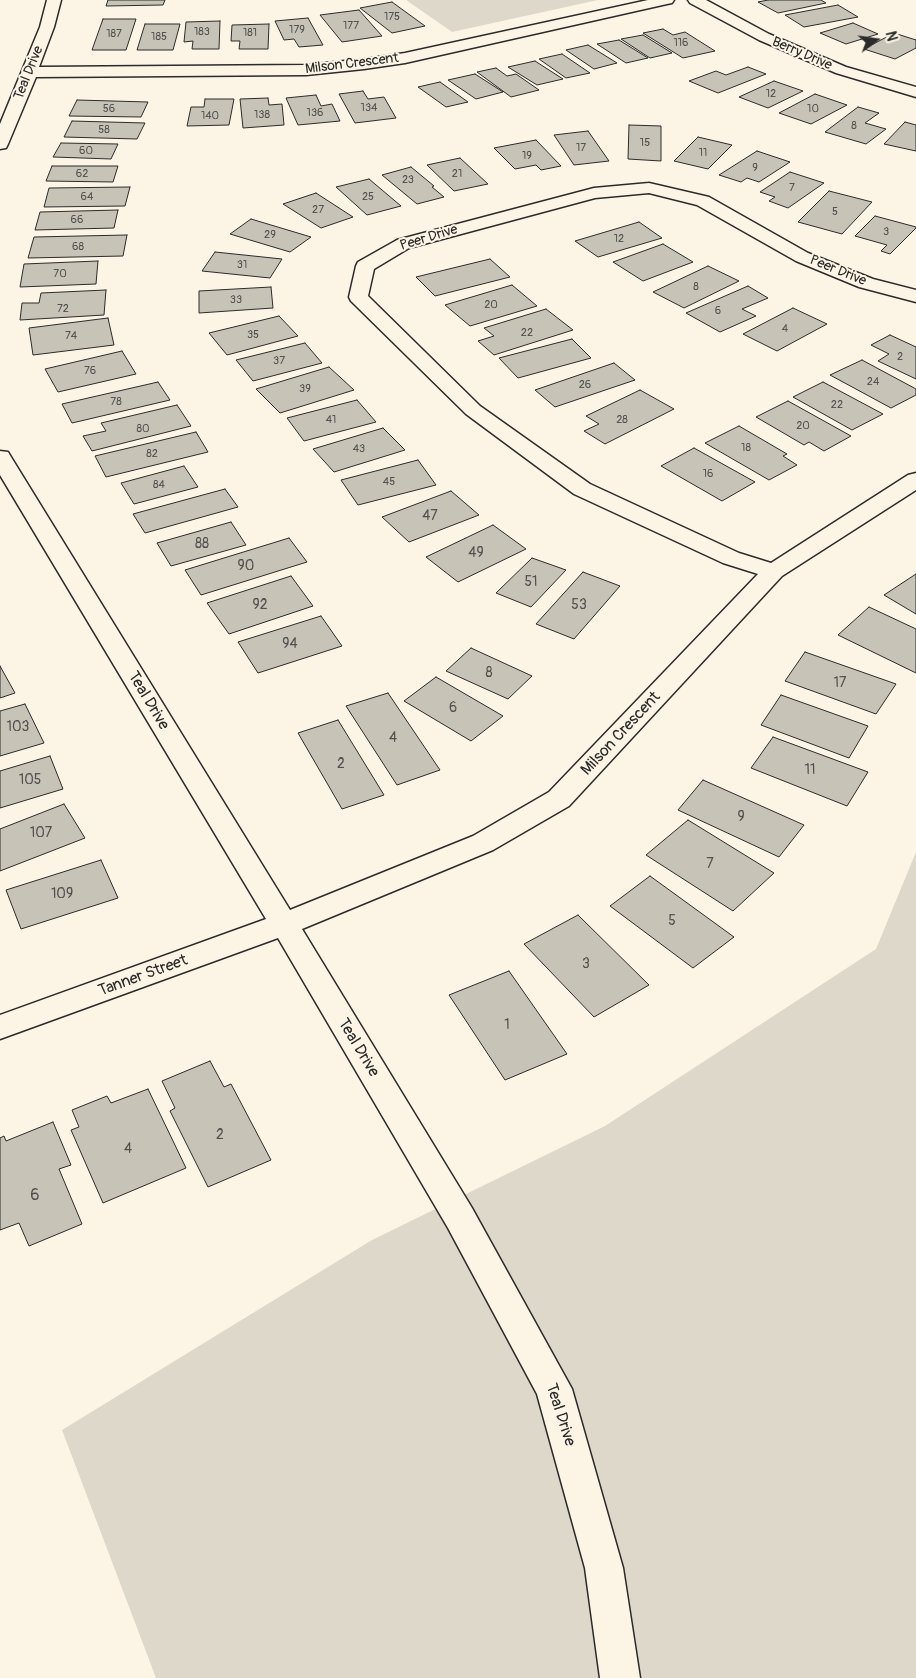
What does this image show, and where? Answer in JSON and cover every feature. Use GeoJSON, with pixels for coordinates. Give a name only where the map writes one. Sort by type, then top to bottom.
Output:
{"type":"FeatureCollection","features":[{"type":"Feature","properties":{"kind":"street","name":"Teal Drive"},"geometry":{"type":"LineString","coordinates":[[0,144],[30,72],[47,26],[54,0]]}},
{"type":"Feature","properties":{"kind":"street","name":"Milson Crescent"},"geometry":{"type":"LineString","coordinates":[[30,72],[306,70],[364,64],[414,56],[667,0]]}},
{"type":"Feature","properties":{"kind":"street","name":"Berry Drive"},"geometry":{"type":"LineString","coordinates":[[695,0],[764,37],[840,70],[916,92]]}},
{"type":"Feature","properties":{"kind":"street","name":"Peer Drive"},"geometry":{"type":"LineString","coordinates":[[774,571],[731,558],[582,489],[473,410],[358,297],[365,266],[403,244],[412,241],[594,192],[649,188],[703,201],[802,257],[866,283],[916,296]]}},
{"type":"Feature","properties":{"kind":"street","name":"Teal Drive"},"geometry":{"type":"LineString","coordinates":[[0,457],[460,1218],[554,1389],[604,1568],[620,1678]]}},
{"type":"Feature","properties":{"kind":"street","name":"Milson Crescent"},"geometry":{"type":"LineString","coordinates":[[284,924],[483,842],[559,799],[774,571],[916,480]]}},
{"type":"Feature","properties":{"kind":"street","name":"Tanner Street"},"geometry":{"type":"LineString","coordinates":[[0,1027],[231,945],[284,924]]}},
{"type":"Feature","properties":{"kind":"shaded area"},"geometry":{"type":"Polygon","coordinates":[[[406,0],[598,0],[452,32],[406,0]]]}},
{"type":"Feature","properties":{"kind":"shaded area"},"geometry":{"type":"Polygon","coordinates":[[[916,852],[916,1678],[156,1678],[62,1430],[372,1240],[605,1126],[876,949],[916,852]]]}},
{"type":"Feature","properties":{"kind":"building"},"geometry":{"type":"Polygon","coordinates":[[[108,0],[165,0],[163,5],[106,6],[108,0]]]}},
{"type":"Feature","properties":{"kind":"building"},"geometry":{"type":"Polygon","coordinates":[[[768,0],[821,0],[826,3],[778,13],[758,2],[768,0]]]}},
{"type":"Feature","properties":{"kind":"building"},"geometry":{"type":"Polygon","coordinates":[[[392,2],[425,26],[392,33],[360,8],[392,2]]]}},
{"type":"Feature","properties":{"kind":"building"},"geometry":{"type":"Polygon","coordinates":[[[838,5],[858,17],[804,27],[785,15],[838,5]]]}},
{"type":"Feature","properties":{"kind":"building"},"geometry":{"type":"Polygon","coordinates":[[[359,10],[382,36],[342,42],[320,15],[359,10]]]}},
{"type":"Feature","properties":{"kind":"building"},"geometry":{"type":"Polygon","coordinates":[[[308,18],[323,45],[299,47],[294,39],[284,40],[275,21],[308,18]]]}},
{"type":"Feature","properties":{"kind":"building"},"geometry":{"type":"Polygon","coordinates":[[[103,19],[136,19],[126,50],[92,50],[103,19]]]}},
{"type":"Feature","properties":{"kind":"building"},"geometry":{"type":"Polygon","coordinates":[[[220,21],[219,49],[192,49],[193,41],[184,42],[186,22],[220,21]]]}},
{"type":"Feature","properties":{"kind":"building"},"geometry":{"type":"Polygon","coordinates":[[[853,23],[878,34],[846,44],[820,33],[853,23]]]}},
{"type":"Feature","properties":{"kind":"building"},"geometry":{"type":"Polygon","coordinates":[[[145,24],[180,24],[173,50],[137,50],[145,24]]]}},
{"type":"Feature","properties":{"kind":"building"},"geometry":{"type":"Polygon","coordinates":[[[269,24],[268,49],[239,49],[240,41],[231,41],[232,25],[269,24]]]}},
{"type":"Feature","properties":{"kind":"building"},"geometry":{"type":"Polygon","coordinates":[[[663,29],[673,35],[685,32],[715,51],[683,58],[643,33],[663,29]]]}},
{"type":"Feature","properties":{"kind":"building"},"geometry":{"type":"Polygon","coordinates":[[[894,33],[916,40],[916,48],[895,59],[864,49],[894,33]]]}},
{"type":"Feature","properties":{"kind":"building"},"geometry":{"type":"Polygon","coordinates":[[[643,35],[672,53],[650,58],[621,39],[643,35]]]}},
{"type":"Feature","properties":{"kind":"building"},"geometry":{"type":"Polygon","coordinates":[[[619,40],[648,58],[626,63],[597,44],[619,40]]]}},
{"type":"Feature","properties":{"kind":"building"},"geometry":{"type":"Polygon","coordinates":[[[588,45],[617,63],[594,69],[566,50],[588,45]]]}},
{"type":"Feature","properties":{"kind":"building"},"geometry":{"type":"Polygon","coordinates":[[[562,54],[590,73],[566,78],[539,59],[562,54]]]}},
{"type":"Feature","properties":{"kind":"building"},"geometry":{"type":"Polygon","coordinates":[[[535,61],[563,79],[537,85],[508,67],[535,61]]]}},
{"type":"Feature","properties":{"kind":"building"},"geometry":{"type":"Polygon","coordinates":[[[748,67],[766,74],[718,93],[689,81],[716,71],[726,75],[748,67]]]}},
{"type":"Feature","properties":{"kind":"building"},"geometry":{"type":"Polygon","coordinates":[[[496,68],[507,76],[516,74],[539,90],[511,97],[477,72],[496,68]]]}},
{"type":"Feature","properties":{"kind":"building"},"geometry":{"type":"Polygon","coordinates":[[[475,74],[503,92],[476,99],[448,80],[475,74]]]}},
{"type":"Feature","properties":{"kind":"building"},"geometry":{"type":"Polygon","coordinates":[[[774,81],[803,91],[768,108],[739,97],[774,81]]]}},
{"type":"Feature","properties":{"kind":"building"},"geometry":{"type":"Polygon","coordinates":[[[440,82],[468,102],[446,107],[418,87],[440,82]]]}},
{"type":"Feature","properties":{"kind":"building"},"geometry":{"type":"Polygon","coordinates":[[[363,91],[368,99],[384,97],[396,118],[355,123],[339,94],[363,91]]]}},
{"type":"Feature","properties":{"kind":"building"},"geometry":{"type":"Polygon","coordinates":[[[815,94],[847,105],[811,124],[779,113],[815,94]]]}},
{"type":"Feature","properties":{"kind":"building"},"geometry":{"type":"Polygon","coordinates":[[[316,95],[321,106],[332,104],[340,121],[298,125],[286,98],[316,95]]]}},
{"type":"Feature","properties":{"kind":"building"},"geometry":{"type":"Polygon","coordinates":[[[268,98],[269,105],[282,104],[284,125],[243,128],[240,99],[268,98]]]}},
{"type":"Feature","properties":{"kind":"building"},"geometry":{"type":"Polygon","coordinates":[[[205,99],[234,99],[229,125],[187,126],[191,107],[204,107],[205,99]]]}},
{"type":"Feature","properties":{"kind":"building"},"geometry":{"type":"Polygon","coordinates":[[[77,100],[148,102],[141,117],[69,116],[77,100]]]}},
{"type":"Feature","properties":{"kind":"building"},"geometry":{"type":"Polygon","coordinates":[[[858,107],[879,113],[865,123],[886,129],[866,144],[825,132],[858,107]]]}},
{"type":"Feature","properties":{"kind":"building"},"geometry":{"type":"Polygon","coordinates":[[[72,121],[145,123],[137,139],[64,137],[72,121]]]}},
{"type":"Feature","properties":{"kind":"building"},"geometry":{"type":"Polygon","coordinates":[[[905,122],[916,125],[916,151],[884,144],[905,122]]]}},
{"type":"Feature","properties":{"kind":"building"},"geometry":{"type":"Polygon","coordinates":[[[629,125],[661,126],[661,161],[628,159],[629,125]]]}},
{"type":"Feature","properties":{"kind":"building"},"geometry":{"type":"Polygon","coordinates":[[[588,131],[609,161],[574,165],[554,135],[588,131]]]}},
{"type":"Feature","properties":{"kind":"building"},"geometry":{"type":"Polygon","coordinates":[[[698,137],[732,145],[708,169],[674,161],[698,137]]]}},
{"type":"Feature","properties":{"kind":"building"},"geometry":{"type":"Polygon","coordinates":[[[536,140],[561,166],[541,170],[536,165],[515,169],[494,148],[536,140]]]}},
{"type":"Feature","properties":{"kind":"building"},"geometry":{"type":"Polygon","coordinates":[[[61,143],[118,144],[111,159],[53,157],[61,143]]]}},
{"type":"Feature","properties":{"kind":"building"},"geometry":{"type":"Polygon","coordinates":[[[757,151],[790,162],[759,182],[747,178],[741,182],[719,175],[757,151]]]}},
{"type":"Feature","properties":{"kind":"building"},"geometry":{"type":"Polygon","coordinates":[[[460,158],[488,184],[454,191],[427,165],[460,158]]]}},
{"type":"Feature","properties":{"kind":"building"},"geometry":{"type":"Polygon","coordinates":[[[52,166],[118,166],[113,182],[46,181],[52,166]]]}},
{"type":"Feature","properties":{"kind":"building"},"geometry":{"type":"Polygon","coordinates":[[[411,167],[444,197],[417,204],[382,175],[411,167]]]}},
{"type":"Feature","properties":{"kind":"building"},"geometry":{"type":"Polygon","coordinates":[[[790,172],[824,183],[788,208],[769,201],[775,197],[760,192],[790,172]]]}},
{"type":"Feature","properties":{"kind":"building"},"geometry":{"type":"Polygon","coordinates":[[[369,179],[401,206],[367,215],[336,187],[369,179]]]}},
{"type":"Feature","properties":{"kind":"building"},"geometry":{"type":"Polygon","coordinates":[[[130,187],[125,206],[44,207],[49,188],[130,187]]]}},
{"type":"Feature","properties":{"kind":"building"},"geometry":{"type":"Polygon","coordinates":[[[829,191],[872,202],[842,234],[798,222],[829,191]]]}},
{"type":"Feature","properties":{"kind":"building"},"geometry":{"type":"Polygon","coordinates":[[[316,193],[353,217],[321,228],[283,204],[316,193]]]}},
{"type":"Feature","properties":{"kind":"building"},"geometry":{"type":"Polygon","coordinates":[[[118,210],[114,228],[35,230],[40,212],[118,210]]]}},
{"type":"Feature","properties":{"kind":"building"},"geometry":{"type":"Polygon","coordinates":[[[875,216],[916,228],[890,254],[881,251],[887,245],[855,236],[875,216]]]}},
{"type":"Feature","properties":{"kind":"building"},"geometry":{"type":"Polygon","coordinates":[[[251,219],[311,237],[290,252],[230,234],[251,219]]]}},
{"type":"Feature","properties":{"kind":"building"},"geometry":{"type":"Polygon","coordinates":[[[639,222],[662,238],[598,257],[575,241],[639,222]]]}},
{"type":"Feature","properties":{"kind":"building"},"geometry":{"type":"Polygon","coordinates":[[[127,235],[123,256],[28,258],[34,237],[127,235]]]}},
{"type":"Feature","properties":{"kind":"building"},"geometry":{"type":"Polygon","coordinates":[[[663,244],[693,262],[643,281],[613,262],[663,244]]]}},
{"type":"Feature","properties":{"kind":"building"},"geometry":{"type":"Polygon","coordinates":[[[215,252],[282,259],[270,278],[202,271],[215,252]]]}},
{"type":"Feature","properties":{"kind":"building"},"geometry":{"type":"Polygon","coordinates":[[[490,259],[510,277],[435,296],[416,277],[490,259]]]}},
{"type":"Feature","properties":{"kind":"building"},"geometry":{"type":"Polygon","coordinates":[[[98,261],[96,284],[20,287],[24,264],[98,261]]]}},
{"type":"Feature","properties":{"kind":"building"},"geometry":{"type":"Polygon","coordinates":[[[708,266],[739,281],[684,308],[653,292],[708,266]]]}},
{"type":"Feature","properties":{"kind":"building"},"geometry":{"type":"Polygon","coordinates":[[[512,285],[537,306],[470,326],[445,305],[512,285]]]}},
{"type":"Feature","properties":{"kind":"building"},"geometry":{"type":"Polygon","coordinates":[[[748,286],[768,298],[742,309],[756,316],[720,332],[686,313],[748,286]]]}},
{"type":"Feature","properties":{"kind":"building"},"geometry":{"type":"Polygon","coordinates":[[[271,287],[273,308],[199,313],[199,291],[271,287]]]}},
{"type":"Feature","properties":{"kind":"building"},"geometry":{"type":"Polygon","coordinates":[[[106,290],[104,315],[20,320],[22,303],[39,303],[41,293],[106,290]]]}},
{"type":"Feature","properties":{"kind":"building"},"geometry":{"type":"Polygon","coordinates":[[[793,308],[827,324],[777,351],[743,334],[793,308]]]}},
{"type":"Feature","properties":{"kind":"building"},"geometry":{"type":"Polygon","coordinates":[[[546,309],[573,330],[494,355],[478,341],[494,336],[484,328],[546,309]]]}},
{"type":"Feature","properties":{"kind":"building"},"geometry":{"type":"Polygon","coordinates":[[[279,316],[298,336],[227,355],[209,333],[279,316]]]}},
{"type":"Feature","properties":{"kind":"building"},"geometry":{"type":"Polygon","coordinates":[[[108,318],[114,345],[33,355],[29,328],[108,318]]]}},
{"type":"Feature","properties":{"kind":"building"},"geometry":{"type":"Polygon","coordinates":[[[890,335],[916,347],[916,379],[878,361],[889,354],[871,345],[890,335]]]}},
{"type":"Feature","properties":{"kind":"building"},"geometry":{"type":"Polygon","coordinates":[[[572,339],[591,358],[518,378],[499,358],[572,339]]]}},
{"type":"Feature","properties":{"kind":"building"},"geometry":{"type":"Polygon","coordinates":[[[305,343],[322,363],[253,381],[236,360],[305,343]]]}},
{"type":"Feature","properties":{"kind":"building"},"geometry":{"type":"Polygon","coordinates":[[[122,351],[136,374],[58,392],[45,369],[122,351]]]}},
{"type":"Feature","properties":{"kind":"building"},"geometry":{"type":"Polygon","coordinates":[[[862,360],[916,389],[916,395],[891,408],[830,375],[862,360]]]}},
{"type":"Feature","properties":{"kind":"building"},"geometry":{"type":"Polygon","coordinates":[[[614,363],[635,380],[555,407],[535,390],[614,363]]]}},
{"type":"Feature","properties":{"kind":"building"},"geometry":{"type":"Polygon","coordinates":[[[329,367],[354,390],[280,413],[256,389],[329,367]]]}},
{"type":"Feature","properties":{"kind":"building"},"geometry":{"type":"Polygon","coordinates":[[[158,382],[170,400],[72,423],[62,404],[158,382]]]}},
{"type":"Feature","properties":{"kind":"building"},"geometry":{"type":"Polygon","coordinates":[[[823,382],[883,414],[852,430],[793,397],[823,382]]]}},
{"type":"Feature","properties":{"kind":"building"},"geometry":{"type":"Polygon","coordinates":[[[640,390],[674,409],[605,444],[584,431],[599,424],[586,416],[640,390]]]}},
{"type":"Feature","properties":{"kind":"building"},"geometry":{"type":"Polygon","coordinates":[[[357,400],[376,422],[304,441],[287,418],[357,400]]]}},
{"type":"Feature","properties":{"kind":"building"},"geometry":{"type":"Polygon","coordinates":[[[788,401],[851,436],[824,451],[809,442],[804,445],[756,417],[788,401]]]}},
{"type":"Feature","properties":{"kind":"building"},"geometry":{"type":"Polygon","coordinates":[[[177,405],[191,426],[92,451],[83,436],[106,431],[101,423],[177,405]]]}},
{"type":"Feature","properties":{"kind":"building"},"geometry":{"type":"Polygon","coordinates":[[[739,426],[787,454],[783,456],[797,465],[769,480],[705,443],[739,426]]]}},
{"type":"Feature","properties":{"kind":"building"},"geometry":{"type":"Polygon","coordinates":[[[383,428],[405,450],[334,472],[313,449],[383,428]]]}},
{"type":"Feature","properties":{"kind":"building"},"geometry":{"type":"Polygon","coordinates":[[[196,432],[208,452],[106,477],[95,456],[196,432]]]}},
{"type":"Feature","properties":{"kind":"building"},"geometry":{"type":"Polygon","coordinates":[[[694,448],[755,482],[722,501],[661,466],[694,448]]]}},
{"type":"Feature","properties":{"kind":"building"},"geometry":{"type":"Polygon","coordinates":[[[418,460],[436,485],[358,505],[341,480],[418,460]]]}},
{"type":"Feature","properties":{"kind":"building"},"geometry":{"type":"Polygon","coordinates":[[[184,466],[198,487],[134,504],[121,483],[184,466]]]}},
{"type":"Feature","properties":{"kind":"building"},"geometry":{"type":"Polygon","coordinates":[[[225,489],[238,507],[145,533],[133,514],[225,489]]]}},
{"type":"Feature","properties":{"kind":"building"},"geometry":{"type":"Polygon","coordinates":[[[451,491],[479,515],[409,542],[382,517],[451,491]]]}},
{"type":"Feature","properties":{"kind":"building"},"geometry":{"type":"Polygon","coordinates":[[[231,522],[246,545],[171,566],[157,543],[231,522]]]}},
{"type":"Feature","properties":{"kind":"building"},"geometry":{"type":"Polygon","coordinates":[[[493,525],[526,549],[458,582],[426,557],[493,525]]]}},
{"type":"Feature","properties":{"kind":"building"},"geometry":{"type":"Polygon","coordinates":[[[289,538],[307,562],[201,595],[185,570],[289,538]]]}},
{"type":"Feature","properties":{"kind":"building"},"geometry":{"type":"Polygon","coordinates":[[[532,558],[566,570],[531,607],[496,593],[532,558]]]}},
{"type":"Feature","properties":{"kind":"building"},"geometry":{"type":"Polygon","coordinates":[[[583,572],[620,586],[574,639],[536,624],[583,572]]]}},
{"type":"Feature","properties":{"kind":"building"},"geometry":{"type":"Polygon","coordinates":[[[916,574],[916,614],[884,595],[916,574]]]}},
{"type":"Feature","properties":{"kind":"building"},"geometry":{"type":"Polygon","coordinates":[[[291,576],[313,606],[229,634],[207,603],[291,576]]]}},
{"type":"Feature","properties":{"kind":"building"},"geometry":{"type":"Polygon","coordinates":[[[869,607],[916,629],[916,673],[838,635],[869,607]]]}},
{"type":"Feature","properties":{"kind":"building"},"geometry":{"type":"Polygon","coordinates":[[[321,616],[342,646],[258,673],[238,642],[321,616]]]}},
{"type":"Feature","properties":{"kind":"building"},"geometry":{"type":"Polygon","coordinates":[[[471,648],[532,676],[508,699],[446,671],[471,648]]]}},
{"type":"Feature","properties":{"kind":"building"},"geometry":{"type":"Polygon","coordinates":[[[805,652],[896,684],[876,714],[785,681],[805,652]]]}},
{"type":"Feature","properties":{"kind":"building"},"geometry":{"type":"Polygon","coordinates":[[[0,666],[15,693],[0,698],[0,666]]]}},
{"type":"Feature","properties":{"kind":"building"},"geometry":{"type":"Polygon","coordinates":[[[436,677],[503,716],[471,741],[404,701],[436,677]]]}},
{"type":"Feature","properties":{"kind":"building"},"geometry":{"type":"Polygon","coordinates":[[[388,693],[440,770],[397,785],[346,706],[388,693]]]}},
{"type":"Feature","properties":{"kind":"building"},"geometry":{"type":"Polygon","coordinates":[[[781,695],[868,726],[849,758],[761,725],[781,695]]]}},
{"type":"Feature","properties":{"kind":"building"},"geometry":{"type":"Polygon","coordinates":[[[25,704],[44,743],[0,756],[0,711],[25,704]]]}},
{"type":"Feature","properties":{"kind":"building"},"geometry":{"type":"Polygon","coordinates":[[[338,720],[384,795],[342,809],[298,733],[338,720]]]}},
{"type":"Feature","properties":{"kind":"building"},"geometry":{"type":"Polygon","coordinates":[[[773,737],[868,772],[847,806],[751,768],[773,737]]]}},
{"type":"Feature","properties":{"kind":"building"},"geometry":{"type":"Polygon","coordinates":[[[50,756],[63,789],[0,808],[0,771],[50,756]]]}},
{"type":"Feature","properties":{"kind":"building"},"geometry":{"type":"Polygon","coordinates":[[[703,780],[804,825],[779,857],[678,810],[703,780]]]}},
{"type":"Feature","properties":{"kind":"building"},"geometry":{"type":"Polygon","coordinates":[[[64,804],[85,838],[0,871],[0,829],[64,804]]]}},
{"type":"Feature","properties":{"kind":"building"},"geometry":{"type":"Polygon","coordinates":[[[688,820],[774,873],[733,911],[646,855],[688,820]]]}},
{"type":"Feature","properties":{"kind":"building"},"geometry":{"type":"Polygon","coordinates":[[[101,860],[118,898],[21,929],[6,890],[101,860]]]}},
{"type":"Feature","properties":{"kind":"building"},"geometry":{"type":"Polygon","coordinates":[[[650,876],[734,937],[693,968],[610,906],[650,876]]]}},
{"type":"Feature","properties":{"kind":"building"},"geometry":{"type":"Polygon","coordinates":[[[578,915],[649,985],[594,1017],[524,944],[578,915]]]}},
{"type":"Feature","properties":{"kind":"building"},"geometry":{"type":"Polygon","coordinates":[[[509,971],[567,1054],[505,1080],[449,995],[509,971]]]}},
{"type":"Feature","properties":{"kind":"building"},"geometry":{"type":"Polygon","coordinates":[[[210,1061],[224,1087],[231,1084],[271,1160],[208,1187],[170,1111],[175,1108],[162,1081],[210,1061]]]}},
{"type":"Feature","properties":{"kind":"building"},"geometry":{"type":"Polygon","coordinates":[[[148,1089],[186,1168],[103,1203],[71,1130],[79,1127],[72,1110],[107,1096],[111,1103],[148,1089]]]}},
{"type":"Feature","properties":{"kind":"building"},"geometry":{"type":"Polygon","coordinates":[[[53,1122],[71,1165],[59,1169],[82,1224],[29,1246],[19,1223],[0,1230],[0,1138],[4,1136],[6,1141],[53,1122]]]}}]}
